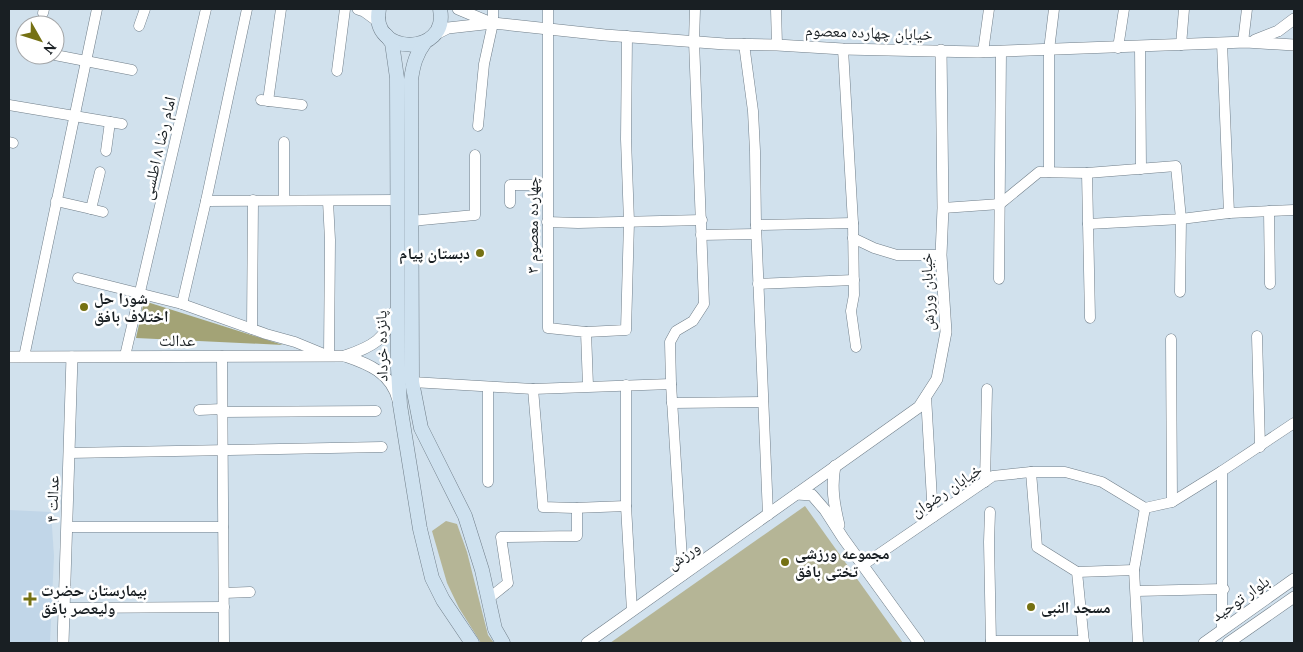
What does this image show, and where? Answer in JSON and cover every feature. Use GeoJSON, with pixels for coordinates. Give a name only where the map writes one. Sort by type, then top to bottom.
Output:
{"type":"FeatureCollection","features":[{"type":"Feature","properties":{"kind":"main road","name":"پانزده خرداد"},"geometry":{"type":"LineString","coordinates":[[440,9],[440,21],[415,58],[412,66],[412,382],[421,428],[465,516],[482,570],[495,630],[503,643]]}},
{"type":"Feature","properties":{"kind":"main road","name":"پانزده خرداد"},"geometry":{"type":"LineString","coordinates":[[379,15],[386,35],[392,43],[397,78],[398,368],[403,422],[420,529],[432,578],[443,600],[472,643]]}},
{"type":"Feature","properties":{"kind":"main road"},"geometry":{"type":"LineString","coordinates":[[386,35],[394,42],[404,45],[415,45],[429,39]]}},
{"type":"Feature","properties":{"kind":"street"},"geometry":{"type":"LineString","coordinates":[[24,357],[97,9]]}},
{"type":"Feature","properties":{"kind":"street"},"geometry":{"type":"LineString","coordinates":[[139,26],[145,9]]}},
{"type":"Feature","properties":{"kind":"street","name":"امام رضا ۸ اطلسی"},"geometry":{"type":"LineString","coordinates":[[125,356],[206,9]]}},
{"type":"Feature","properties":{"kind":"street"},"geometry":{"type":"LineString","coordinates":[[182,304],[247,9]]}},
{"type":"Feature","properties":{"kind":"street"},"geometry":{"type":"LineString","coordinates":[[281,9],[265,100],[302,105]]}},
{"type":"Feature","properties":{"kind":"street"},"geometry":{"type":"LineString","coordinates":[[336,71],[345,9]]}},
{"type":"Feature","properties":{"kind":"street"},"geometry":{"type":"LineString","coordinates":[[358,9],[379,15]]}},
{"type":"Feature","properties":{"kind":"street"},"geometry":{"type":"LineString","coordinates":[[458,9],[492,23]]}},
{"type":"Feature","properties":{"kind":"street"},"geometry":{"type":"LineString","coordinates":[[478,126],[484,64],[493,9]]}},
{"type":"Feature","properties":{"kind":"street","name":"چهارده معصوم ۳"},"geometry":{"type":"LineString","coordinates":[[548,9],[548,328],[586,332]]}},
{"type":"Feature","properties":{"kind":"street"},"geometry":{"type":"LineString","coordinates":[[683,575],[670,342],[676,331],[693,321],[704,304],[694,41],[695,9]]}},
{"type":"Feature","properties":{"kind":"street"},"geometry":{"type":"LineString","coordinates":[[776,9],[777,45]]}},
{"type":"Feature","properties":{"kind":"street"},"geometry":{"type":"LineString","coordinates":[[984,52],[990,9]]}},
{"type":"Feature","properties":{"kind":"street"},"geometry":{"type":"LineString","coordinates":[[1049,172],[1049,50],[1054,9]]}},
{"type":"Feature","properties":{"kind":"street"},"geometry":{"type":"LineString","coordinates":[[1118,48],[1124,9]]}},
{"type":"Feature","properties":{"kind":"street"},"geometry":{"type":"LineString","coordinates":[[1181,45],[1184,9]]}},
{"type":"Feature","properties":{"kind":"street"},"geometry":{"type":"LineString","coordinates":[[1245,42],[1247,9]]}},
{"type":"Feature","properties":{"kind":"street"},"geometry":{"type":"LineString","coordinates":[[1245,42],[1278,32],[1294,19]]}},
{"type":"Feature","properties":{"kind":"street"},"geometry":{"type":"LineString","coordinates":[[429,39],[448,28],[492,23]]}},
{"type":"Feature","properties":{"kind":"street","name":"خیابان چهارده معصوم"},"geometry":{"type":"LineString","coordinates":[[492,23],[694,41],[843,49],[984,52],[1245,42]]}},
{"type":"Feature","properties":{"kind":"street"},"geometry":{"type":"LineString","coordinates":[[588,386],[586,332],[626,330],[629,222],[626,139],[627,36]]}},
{"type":"Feature","properties":{"kind":"street"},"geometry":{"type":"LineString","coordinates":[[1245,42],[1294,45]]}},
{"type":"Feature","properties":{"kind":"street"},"geometry":{"type":"LineString","coordinates":[[1222,43],[1229,213]]}},
{"type":"Feature","properties":{"kind":"street"},"geometry":{"type":"LineString","coordinates":[[744,44],[756,151],[756,229],[768,515]]}},
{"type":"Feature","properties":{"kind":"street"},"geometry":{"type":"LineString","coordinates":[[1140,47],[1141,169]]}},
{"type":"Feature","properties":{"kind":"street"},"geometry":{"type":"LineString","coordinates":[[843,49],[854,223],[854,295],[852,310],[856,347]]}},
{"type":"Feature","properties":{"kind":"street","name":"خیابان ورزش"},"geometry":{"type":"LineString","coordinates":[[797,494],[919,408],[937,379],[946,332],[941,255],[943,208],[941,50]]}},
{"type":"Feature","properties":{"kind":"street"},"geometry":{"type":"LineString","coordinates":[[999,279],[1001,51]]}},
{"type":"Feature","properties":{"kind":"street"},"geometry":{"type":"LineString","coordinates":[[65,57],[132,70]]}},
{"type":"Feature","properties":{"kind":"street"},"geometry":{"type":"LineString","coordinates":[[9,105],[122,124]]}},
{"type":"Feature","properties":{"kind":"street"},"geometry":{"type":"LineString","coordinates":[[106,152],[110,122]]}},
{"type":"Feature","properties":{"kind":"street"},"geometry":{"type":"LineString","coordinates":[[284,142],[284,200]]}},
{"type":"Feature","properties":{"kind":"street"},"geometry":{"type":"LineString","coordinates":[[411,221],[475,215],[475,155]]}},
{"type":"Feature","properties":{"kind":"street"},"geometry":{"type":"LineString","coordinates":[[943,208],[1000,204],[1040,172],[1087,173],[1176,166],[1181,219],[1180,292]]}},
{"type":"Feature","properties":{"kind":"street"},"geometry":{"type":"LineString","coordinates":[[91,209],[100,172]]}},
{"type":"Feature","properties":{"kind":"street"},"geometry":{"type":"LineString","coordinates":[[1087,173],[1090,318]]}},
{"type":"Feature","properties":{"kind":"street"},"geometry":{"type":"LineString","coordinates":[[510,203],[510,186],[547,185]]}},
{"type":"Feature","properties":{"kind":"street"},"geometry":{"type":"LineString","coordinates":[[252,328],[253,200]]}},
{"type":"Feature","properties":{"kind":"street"},"geometry":{"type":"LineString","coordinates":[[206,201],[397,200]]}},
{"type":"Feature","properties":{"kind":"street"},"geometry":{"type":"LineString","coordinates":[[56,201],[103,212]]}},
{"type":"Feature","properties":{"kind":"street"},"geometry":{"type":"LineString","coordinates":[[78,278],[182,304],[295,342],[329,356],[330,240],[328,201]]}},
{"type":"Feature","properties":{"kind":"street"},"geometry":{"type":"LineString","coordinates":[[1088,224],[1294,210]]}},
{"type":"Feature","properties":{"kind":"street"},"geometry":{"type":"LineString","coordinates":[[1270,211],[1270,284]]}},
{"type":"Feature","properties":{"kind":"street"},"geometry":{"type":"LineString","coordinates":[[547,222],[702,220]]}},
{"type":"Feature","properties":{"kind":"street"},"geometry":{"type":"LineString","coordinates":[[702,235],[756,229],[854,223]]}},
{"type":"Feature","properties":{"kind":"street"},"geometry":{"type":"LineString","coordinates":[[853,238],[874,248],[897,255],[941,255]]}},
{"type":"Feature","properties":{"kind":"street"},"geometry":{"type":"LineString","coordinates":[[758,284],[854,280]]}},
{"type":"Feature","properties":{"kind":"street","name":"عدالت"},"geometry":{"type":"LineString","coordinates":[[9,357],[345,356],[378,342],[391,325],[398,301]]}},
{"type":"Feature","properties":{"kind":"street"},"geometry":{"type":"LineString","coordinates":[[1257,336],[1260,447]]}},
{"type":"Feature","properties":{"kind":"street"},"geometry":{"type":"LineString","coordinates":[[1171,339],[1172,502]]}},
{"type":"Feature","properties":{"kind":"street"},"geometry":{"type":"LineString","coordinates":[[222,356],[224,643]]}},
{"type":"Feature","properties":{"kind":"street","name":"عدالت"},"geometry":{"type":"LineString","coordinates":[[345,356],[368,364],[383,374],[395,390],[403,422]]}},
{"type":"Feature","properties":{"kind":"street","name":"عدالت ۴"},"geometry":{"type":"LineString","coordinates":[[63,643],[72,357]]}},
{"type":"Feature","properties":{"kind":"street"},"geometry":{"type":"LineString","coordinates":[[412,382],[533,389],[671,384]]}},
{"type":"Feature","properties":{"kind":"street"},"geometry":{"type":"LineString","coordinates":[[626,385],[626,506],[632,611]]}},
{"type":"Feature","properties":{"kind":"street"},"geometry":{"type":"LineString","coordinates":[[488,387],[488,482]]}},
{"type":"Feature","properties":{"kind":"street"},"geometry":{"type":"LineString","coordinates":[[533,389],[543,507],[626,506]]}},
{"type":"Feature","properties":{"kind":"street"},"geometry":{"type":"LineString","coordinates":[[985,482],[987,389]]}},
{"type":"Feature","properties":{"kind":"street"},"geometry":{"type":"LineString","coordinates":[[926,396],[933,517]]}},
{"type":"Feature","properties":{"kind":"street"},"geometry":{"type":"LineString","coordinates":[[672,403],[763,402]]}},
{"type":"Feature","properties":{"kind":"street"},"geometry":{"type":"LineString","coordinates":[[199,410],[376,411]]}},
{"type":"Feature","properties":{"kind":"street"},"geometry":{"type":"LineString","coordinates":[[1138,643],[1134,570],[1144,508],[1172,502],[1222,472],[1294,423]]}},
{"type":"Feature","properties":{"kind":"street"},"geometry":{"type":"LineString","coordinates":[[69,453],[382,446]]}},
{"type":"Feature","properties":{"kind":"street"},"geometry":{"type":"LineString","coordinates":[[835,466],[832,480],[834,504],[843,538]]}},
{"type":"Feature","properties":{"kind":"street"},"geometry":{"type":"LineString","coordinates":[[1031,472],[1037,547],[1077,572],[1134,570]]}},
{"type":"Feature","properties":{"kind":"street","name":"خیابان رضوان"},"geometry":{"type":"LineString","coordinates":[[863,565],[993,476],[1031,472],[1065,472],[1102,482],[1144,508]]}},
{"type":"Feature","properties":{"kind":"street"},"geometry":{"type":"LineString","coordinates":[[1222,472],[1224,589],[1222,630]]}},
{"type":"Feature","properties":{"kind":"street"},"geometry":{"type":"LineString","coordinates":[[797,494],[812,495],[825,510],[919,643]]}},
{"type":"Feature","properties":{"kind":"street","name":"ورزش"},"geometry":{"type":"LineString","coordinates":[[587,643],[797,494]]}},
{"type":"Feature","properties":{"kind":"street"},"geometry":{"type":"LineString","coordinates":[[488,599],[508,583],[500,537],[577,536],[577,508]]}},
{"type":"Feature","properties":{"kind":"street"},"geometry":{"type":"LineString","coordinates":[[990,512],[991,642],[1084,642],[1077,572]]}},
{"type":"Feature","properties":{"kind":"street"},"geometry":{"type":"LineString","coordinates":[[67,526],[223,527]]}},
{"type":"Feature","properties":{"kind":"street","name":"بلوار توحید"},"geometry":{"type":"LineString","coordinates":[[1204,643],[1294,579]]}},
{"type":"Feature","properties":{"kind":"street"},"geometry":{"type":"LineString","coordinates":[[1136,590],[1224,589]]}},
{"type":"Feature","properties":{"kind":"street"},"geometry":{"type":"LineString","coordinates":[[224,593],[250,592]]}},
{"type":"Feature","properties":{"kind":"street","name":"بلوار توحید"},"geometry":{"type":"LineString","coordinates":[[1233,642],[1294,597]]}},
{"type":"Feature","properties":{"kind":"street"},"geometry":{"type":"LineString","coordinates":[[64,608],[224,608]]}},
{"type":"Feature","properties":{"kind":"shaded area","name":"بیمارستان حضرت ولیعصر بافق"},"geometry":{"type":"Polygon","coordinates":[[[9,510],[51,512],[54,556],[50,643],[9,643],[9,510]]]}},
{"type":"Feature","properties":{"kind":"green space"},"geometry":{"type":"Polygon","coordinates":[[[144,301],[283,345],[136,338],[144,301]]]}},
{"type":"Feature","properties":{"kind":"green space","name":"مجموعه ورزشی تختی بافق"},"geometry":{"type":"Polygon","coordinates":[[[805,506],[903,643],[610,643],[805,506]]]}},
{"type":"Feature","properties":{"kind":"green space"},"geometry":{"type":"Polygon","coordinates":[[[446,521],[457,524],[467,552],[488,635],[494,643],[481,643],[459,608],[447,583],[432,531],[446,521]]]}},
{"type":"Feature","properties":{"kind":"place","name":"دبستان پیام"},"geometry":{"type":"Point","coordinates":[480,253]}},
{"type":"Feature","properties":{"kind":"place","name":"شورا حل اختلاف بافق"},"geometry":{"type":"Point","coordinates":[84,307]}},
{"type":"Feature","properties":{"kind":"place","name":"مجموعه ورزشی تختی بافق"},"geometry":{"type":"Point","coordinates":[785,562]}},
{"type":"Feature","properties":{"kind":"place","name":"بیمارستان حضرت ولیعصر بافق"},"geometry":{"type":"Point","coordinates":[30,599]}},
{"type":"Feature","properties":{"kind":"place","name":"مسجد النبی"},"geometry":{"type":"Point","coordinates":[1031,607]}}]}
